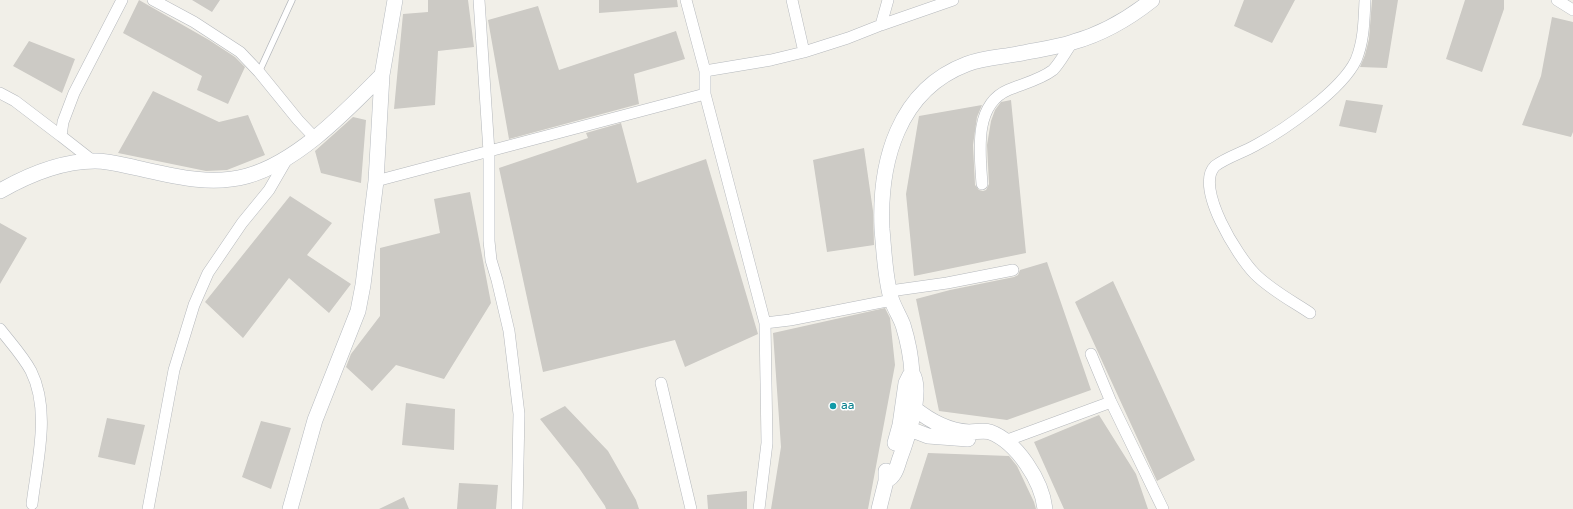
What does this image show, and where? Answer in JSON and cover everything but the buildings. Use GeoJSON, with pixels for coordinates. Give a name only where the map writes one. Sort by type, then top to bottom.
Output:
{"type":"FeatureCollection","features":[{"type":"Feature","properties":{"kind":"street"},"geometry":{"type":"LineString","coordinates":[[61,136],[63,122],[74,93],[122,0]]}},
{"type":"Feature","properties":{"kind":"street"},"geometry":{"type":"LineString","coordinates":[[153,0],[194,22],[240,52],[259,72],[314,138]]}},
{"type":"Feature","properties":{"kind":"street"},"geometry":{"type":"LineString","coordinates":[[479,0],[489,152],[489,241],[491,260],[509,331],[520,414],[517,509]]}},
{"type":"Feature","properties":{"kind":"street"},"geometry":{"type":"LineString","coordinates":[[686,0],[705,71],[705,94],[765,323],[767,443],[759,509]]}},
{"type":"Feature","properties":{"kind":"street"},"geometry":{"type":"LineString","coordinates":[[792,0],[804,52]]}},
{"type":"Feature","properties":{"kind":"street"},"geometry":{"type":"LineString","coordinates":[[881,25],[888,0]]}},
{"type":"Feature","properties":{"kind":"street"},"geometry":{"type":"LineString","coordinates":[[705,71],[771,60],[804,52],[954,0]]}},
{"type":"Feature","properties":{"kind":"street"},"geometry":{"type":"LineString","coordinates":[[879,509],[886,481],[887,467],[914,408],[916,386],[912,373],[907,339],[891,296],[886,268],[882,228],[884,174],[888,155],[901,122],[910,106],[922,92],[936,80],[951,71],[968,64],[1072,43],[1114,26],[1134,14],[1152,0]]}},
{"type":"Feature","properties":{"kind":"street"},"geometry":{"type":"LineString","coordinates":[[1310,313],[1256,275],[1241,257],[1224,226],[1214,203],[1209,184],[1209,176],[1211,170],[1215,166],[1275,134],[1323,98],[1338,84],[1355,61],[1359,50],[1364,27],[1365,0]]}},
{"type":"Feature","properties":{"kind":"street"},"geometry":{"type":"LineString","coordinates":[[1557,0],[1573,10]]}},
{"type":"Feature","properties":{"kind":"street"},"geometry":{"type":"LineString","coordinates":[[290,509],[315,420],[358,311],[363,285],[376,181],[382,74],[395,1]]}},
{"type":"Feature","properties":{"kind":"street"},"geometry":{"type":"LineString","coordinates":[[982,184],[981,144],[982,129],[986,112],[998,96],[1053,70],[1072,43]]}},
{"type":"Feature","properties":{"kind":"street"},"geometry":{"type":"LineString","coordinates":[[0,191],[19,180],[43,171],[68,164],[93,161],[109,162],[182,178],[204,181],[226,180],[247,176],[268,169],[287,159],[338,118],[382,74]]}},
{"type":"Feature","properties":{"kind":"street"},"geometry":{"type":"LineString","coordinates":[[0,93],[15,101],[93,161]]}},
{"type":"Feature","properties":{"kind":"street"},"geometry":{"type":"LineString","coordinates":[[376,181],[705,94]]}},
{"type":"Feature","properties":{"kind":"street"},"geometry":{"type":"LineString","coordinates":[[148,509],[174,370],[194,305],[208,273],[242,223],[269,190],[287,159]]}},
{"type":"Feature","properties":{"kind":"street"},"geometry":{"type":"LineString","coordinates":[[765,323],[790,320],[947,283],[1014,270]]}},
{"type":"Feature","properties":{"kind":"street"},"geometry":{"type":"LineString","coordinates":[[0,329],[31,370],[39,396],[40,435],[32,504]]}},
{"type":"Feature","properties":{"kind":"street"},"geometry":{"type":"LineString","coordinates":[[1091,354],[1111,402],[1162,509]]}},
{"type":"Feature","properties":{"kind":"street"},"geometry":{"type":"LineString","coordinates":[[905,427],[906,383],[912,373]]}},
{"type":"Feature","properties":{"kind":"street"},"geometry":{"type":"LineString","coordinates":[[661,383],[691,509]]}},
{"type":"Feature","properties":{"kind":"street"},"geometry":{"type":"LineString","coordinates":[[905,427],[919,434],[938,438],[985,440],[1000,438],[1111,402]]}},
{"type":"Feature","properties":{"kind":"street"},"geometry":{"type":"LineString","coordinates":[[914,408],[933,421],[956,430],[987,431],[1000,438],[1014,449],[1030,469],[1038,486],[1045,509]]}},
{"type":"Feature","properties":{"kind":"lane"},"geometry":{"type":"LineString","coordinates":[[259,72],[292,0]]}},
{"type":"Feature","properties":{"kind":"place","name":"aa"},"geometry":{"type":"Point","coordinates":[833,406]}}]}
